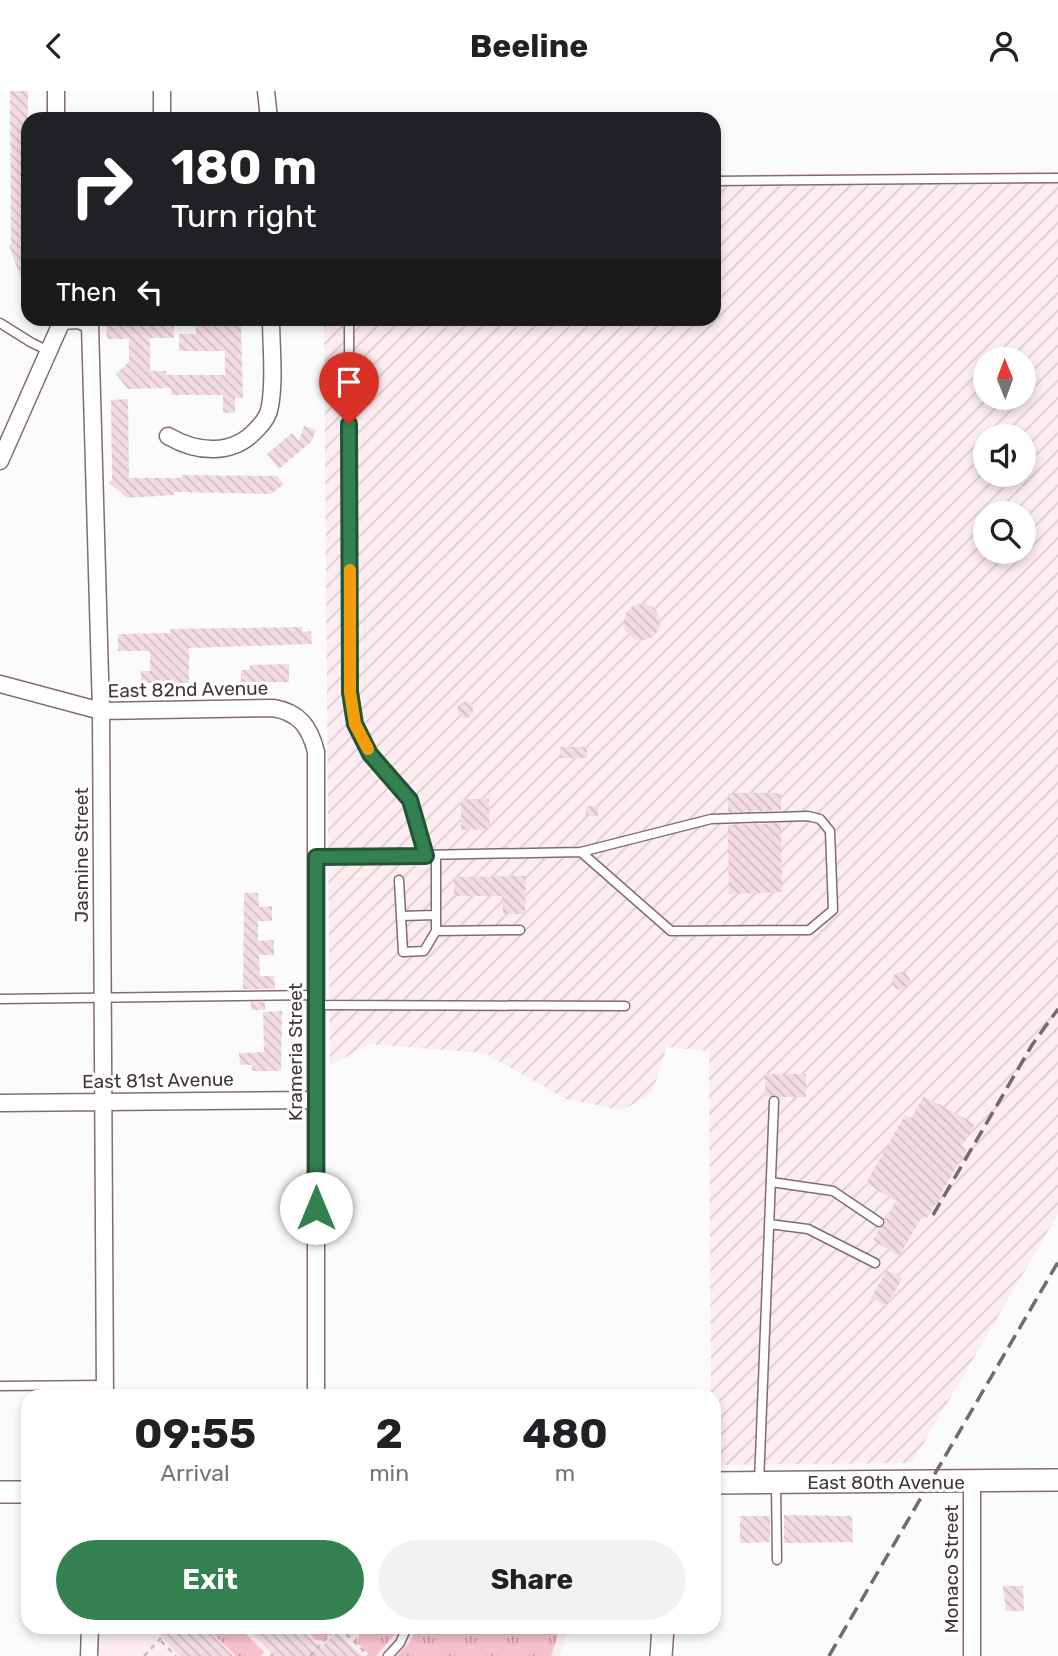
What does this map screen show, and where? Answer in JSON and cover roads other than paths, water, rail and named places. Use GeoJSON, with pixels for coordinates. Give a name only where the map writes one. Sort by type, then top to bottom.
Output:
{"type":"FeatureCollection","features":[{"type":"Feature","properties":{"kind":"street"},"geometry":{"type":"LineString","coordinates":[[56,91],[56,112]]}},
{"type":"Feature","properties":{"kind":"street"},"geometry":{"type":"LineString","coordinates":[[162,91],[162,112]]}},
{"type":"Feature","properties":{"kind":"street"},"geometry":{"type":"LineString","coordinates":[[266,91],[268,112]]}},
{"type":"Feature","properties":{"kind":"street"},"geometry":{"type":"LineString","coordinates":[[0,461],[60,326]]}},
{"type":"Feature","properties":{"kind":"street","name":"Jasmine Street"},"geometry":{"type":"LineString","coordinates":[[90,326],[101,711],[105,1389]]}},
{"type":"Feature","properties":{"kind":"street"},"geometry":{"type":"LineString","coordinates":[[168,436],[195,448],[218,450],[241,443],[251,436],[262,424],[271,405],[271,326]]}},
{"type":"Feature","properties":{"kind":"street","name":"East 82nd Avenue"},"geometry":{"type":"LineString","coordinates":[[0,684],[101,711],[273,708],[296,715]]}},
{"type":"Feature","properties":{"kind":"street","name":"Krameria Street"},"geometry":{"type":"LineString","coordinates":[[296,715],[309,729],[316,752],[316,1389]]}},
{"type":"Feature","properties":{"kind":"street","name":"East 81st Avenue"},"geometry":{"type":"LineString","coordinates":[[0,1103],[316,1100]]}},
{"type":"Feature","properties":{"kind":"street","name":"Monaco Street"},"geometry":{"type":"LineString","coordinates":[[972,1481],[972,1656]]}},
{"type":"Feature","properties":{"kind":"street","name":"East 80th Avenue"},"geometry":{"type":"LineString","coordinates":[[721,1483],[1058,1481]]}},
{"type":"Feature","properties":{"kind":"street"},"geometry":{"type":"LineString","coordinates":[[0,1492],[21,1492]]}},
{"type":"Feature","properties":{"kind":"street"},"geometry":{"type":"LineString","coordinates":[[89,1656],[90,1634]]}},
{"type":"Feature","properties":{"kind":"street"},"geometry":{"type":"LineString","coordinates":[[662,1656],[663,1634]]}},
{"type":"Feature","properties":{"kind":"lane"},"geometry":{"type":"LineString","coordinates":[[721,181],[1058,178]]}},
{"type":"Feature","properties":{"kind":"lane"},"geometry":{"type":"LineString","coordinates":[[0,323],[49,351]]}},
{"type":"Feature","properties":{"kind":"lane"},"geometry":{"type":"LineString","coordinates":[[349,326],[350,692],[355,724],[370,754],[410,800],[426,856]]}},
{"type":"Feature","properties":{"kind":"lane"},"geometry":{"type":"LineString","coordinates":[[316,857],[581,852],[711,819],[808,816],[820,819],[830,831],[833,910],[809,930],[671,931],[581,852]]}},
{"type":"Feature","properties":{"kind":"lane"},"geometry":{"type":"LineString","coordinates":[[399,880],[403,952],[424,951],[436,931],[436,856]]}},
{"type":"Feature","properties":{"kind":"lane"},"geometry":{"type":"LineString","coordinates":[[401,916],[436,915]]}},
{"type":"Feature","properties":{"kind":"lane"},"geometry":{"type":"LineString","coordinates":[[436,931],[520,930]]}},
{"type":"Feature","properties":{"kind":"lane"},"geometry":{"type":"LineString","coordinates":[[0,999],[316,1000],[625,1006]]}},
{"type":"Feature","properties":{"kind":"lane"},"geometry":{"type":"LineString","coordinates":[[774,1101],[769,1224],[767,1482],[776,1560]]}},
{"type":"Feature","properties":{"kind":"lane"},"geometry":{"type":"LineString","coordinates":[[771,1182],[833,1191],[878,1222]]}},
{"type":"Feature","properties":{"kind":"lane"},"geometry":{"type":"LineString","coordinates":[[769,1224],[808,1229],[875,1263]]}},
{"type":"Feature","properties":{"kind":"lane"},"geometry":{"type":"LineString","coordinates":[[0,1386],[63,1389]]}},
{"type":"Feature","properties":{"kind":"lane"},"geometry":{"type":"LineString","coordinates":[[388,1656],[404,1634]]}},
{"type":"Feature","properties":{"kind":"railway"},"geometry":{"type":"LineString","coordinates":[[933,1215],[1032,1045],[1058,1009]]}},
{"type":"Feature","properties":{"kind":"railway"},"geometry":{"type":"LineString","coordinates":[[829,1656],[1058,1262]]}}]}
